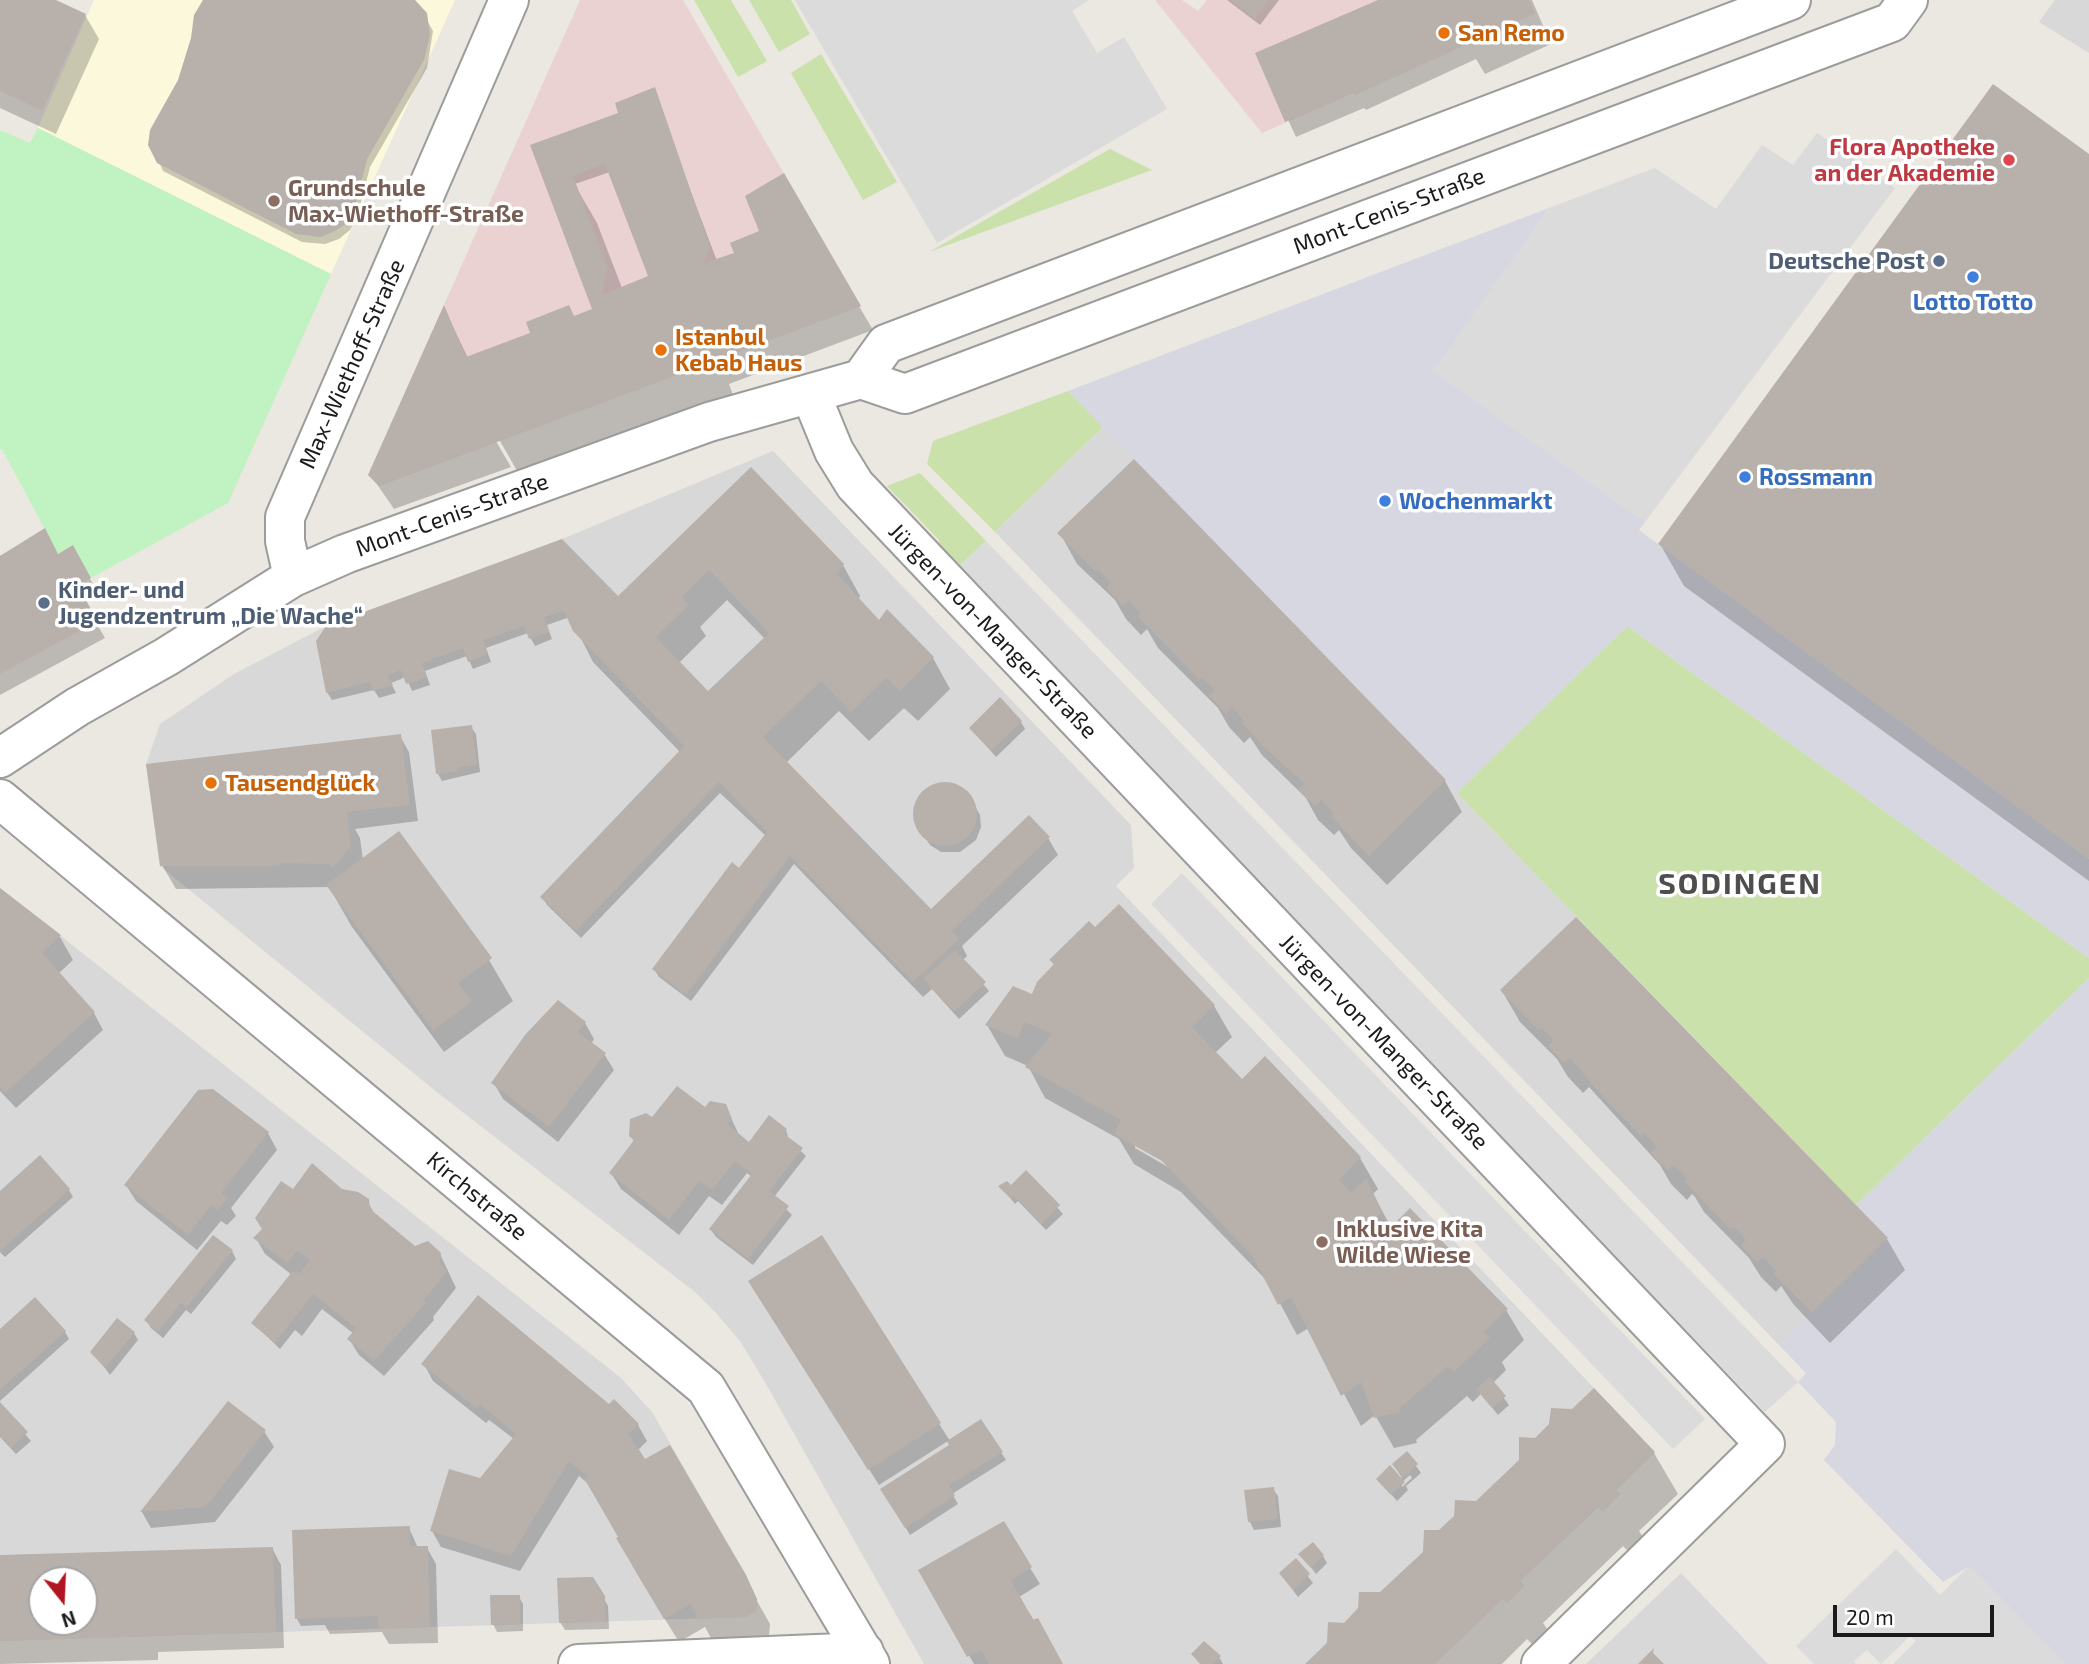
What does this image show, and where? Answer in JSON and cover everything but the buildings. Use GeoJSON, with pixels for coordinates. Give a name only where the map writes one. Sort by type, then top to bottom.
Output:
{"type":"FeatureCollection","features":[{"type":"Feature","properties":{"kind":"street","name":"Max-Wiethoff-Straße"},"geometry":{"type":"LineString","coordinates":[[293,577],[285,541],[285,517],[509,0]]}},
{"type":"Feature","properties":{"kind":"street"},"geometry":{"type":"LineString","coordinates":[[861,379],[886,344],[1725,10],[1791,0]]}},
{"type":"Feature","properties":{"kind":"street","name":"Mont-Cenis-Straße"},"geometry":{"type":"LineString","coordinates":[[0,758],[78,707],[166,657],[293,577],[345,554],[709,422],[861,379],[905,394],[1892,22],[1908,0]]}},
{"type":"Feature","properties":{"kind":"street"},"geometry":{"type":"LineString","coordinates":[[1725,10],[1759,72]]}},
{"type":"Feature","properties":{"kind":"street","name":"Jürgen-von-Manger-Straße"},"geometry":{"type":"LineString","coordinates":[[811,395],[834,451],[855,485],[1765,1444],[1541,1664]]}},
{"type":"Feature","properties":{"kind":"street","name":"Kirchstraße"},"geometry":{"type":"LineString","coordinates":[[0,799],[706,1388],[867,1658]]}},
{"type":"Feature","properties":{"kind":"street"},"geometry":{"type":"LineString","coordinates":[[578,1664],[867,1658]]}},
{"type":"Feature","properties":{"kind":"shaded area","name":"Grundschule Max-Wiethoff-Straße"},"geometry":{"type":"Polygon","coordinates":[[[94,0],[455,0],[331,274],[38,128],[94,0]]]}},
{"type":"Feature","properties":{"kind":"shaded area"},"geometry":{"type":"Polygon","coordinates":[[[580,0],[683,0],[861,306],[379,486],[368,475],[580,0]]]}},
{"type":"Feature","properties":{"kind":"shaded area"},"geometry":{"type":"Polygon","coordinates":[[[795,0],[1089,0],[1072,11],[1097,53],[1124,37],[1167,109],[937,243],[795,0]]]}},
{"type":"Feature","properties":{"kind":"shaded area"},"geometry":{"type":"Polygon","coordinates":[[[1155,0],[1182,0],[1198,11],[1207,0],[1529,0],[1535,13],[1355,95],[1353,93],[1262,133],[1155,0]]]}},
{"type":"Feature","properties":{"kind":"shaded area"},"geometry":{"type":"Polygon","coordinates":[[[2055,0],[2089,0],[2089,53],[2039,22],[2055,0]]]}},
{"type":"Feature","properties":{"kind":"shaded area"},"geometry":{"type":"Polygon","coordinates":[[[1817,133],[1895,188],[1645,522],[1432,371],[1549,208],[1655,168],[1716,209],[1762,145],[1793,165],[1817,133]]]}},
{"type":"Feature","properties":{"kind":"shaded area"},"geometry":{"type":"Polygon","coordinates":[[[1549,208],[1433,371],[1645,522],[1639,530],[2089,859],[2089,958],[1627,626],[1457,793],[1068,391],[1549,208]]]}},
{"type":"Feature","properties":{"kind":"shaded area"},"geometry":{"type":"Polygon","coordinates":[[[1103,427],[1888,1238],[1807,1374],[995,532],[1103,427]]]}},
{"type":"Feature","properties":{"kind":"shaded area"},"geometry":{"type":"Polygon","coordinates":[[[773,451],[1131,825],[1134,868],[1116,886],[1655,1452],[1616,1490],[1620,1494],[1603,1511],[1598,1507],[1520,1581],[1524,1586],[1507,1603],[1502,1599],[1435,1664],[924,1664],[766,1384],[740,1341],[716,1313],[695,1292],[438,1093],[160,866],[146,764],[160,724],[234,674],[326,626],[562,539],[773,451]]]}},
{"type":"Feature","properties":{"kind":"shaded area"},"geometry":{"type":"Polygon","coordinates":[[[986,541],[1798,1382],[1765,1412],[956,569],[986,541]]]}},
{"type":"Feature","properties":{"kind":"shaded area"},"geometry":{"type":"Polygon","coordinates":[[[1182,873],[1705,1419],[1673,1449],[1151,904],[1182,873]]]}},
{"type":"Feature","properties":{"kind":"shaded area"},"geometry":{"type":"Polygon","coordinates":[[[0,888],[621,1378],[652,1412],[746,1575],[757,1599],[756,1611],[746,1617],[0,1641],[0,888]]]}},
{"type":"Feature","properties":{"kind":"shaded area"},"geometry":{"type":"Polygon","coordinates":[[[2089,978],[2089,1664],[2066,1664],[1970,1566],[1943,1582],[1824,1460],[1835,1445],[1836,1422],[1798,1382],[1806,1373],[1779,1344],[1888,1239],[1856,1205],[2089,978]]]}},
{"type":"Feature","properties":{"kind":"shaded area"},"geometry":{"type":"Polygon","coordinates":[[[1896,1549],[1940,1595],[1970,1565],[2066,1664],[1893,1664],[1916,1641],[1910,1636],[1881,1664],[1867,1650],[1854,1661],[1856,1664],[1814,1664],[1796,1646],[1896,1549]]]}},
{"type":"Feature","properties":{"kind":"shaded area"},"geometry":{"type":"Polygon","coordinates":[[[1681,1573],[1768,1664],[1586,1664],[1681,1573]]]}},
{"type":"Feature","properties":{"kind":"green space"},"geometry":{"type":"Polygon","coordinates":[[[694,0],[731,0],[767,61],[738,77],[694,0]]]}},
{"type":"Feature","properties":{"kind":"green space"},"geometry":{"type":"Polygon","coordinates":[[[749,0],[791,0],[810,34],[779,52],[749,0]]]}},
{"type":"Feature","properties":{"kind":"green space"},"geometry":{"type":"Polygon","coordinates":[[[821,54],[897,182],[863,200],[791,73],[821,54]]]}},
{"type":"Feature","properties":{"kind":"green space"},"geometry":{"type":"Polygon","coordinates":[[[38,128],[331,274],[228,503],[91,578],[73,545],[58,554],[0,449],[0,130],[30,143],[38,128]]]}},
{"type":"Feature","properties":{"kind":"green space"},"geometry":{"type":"Polygon","coordinates":[[[1110,149],[1152,170],[929,252],[1020,200],[1110,149]]]}},
{"type":"Feature","properties":{"kind":"green space"},"geometry":{"type":"Polygon","coordinates":[[[1068,391],[1103,427],[995,532],[927,464],[933,441],[1068,391]]]}},
{"type":"Feature","properties":{"kind":"green space"},"geometry":{"type":"Polygon","coordinates":[[[920,473],[986,541],[956,569],[939,551],[939,540],[887,486],[920,473]]]}},
{"type":"Feature","properties":{"kind":"green space"},"geometry":{"type":"Polygon","coordinates":[[[1627,626],[2089,958],[2089,978],[1856,1205],[1457,793],[1627,626]]]}},
{"type":"Feature","properties":{"kind":"place","name":"San Remo"},"geometry":{"type":"Point","coordinates":[1444,33]}},
{"type":"Feature","properties":{"kind":"place","name":"Flora Apotheke an der Akademie"},"geometry":{"type":"Point","coordinates":[2009,160]}},
{"type":"Feature","properties":{"kind":"place","name":"Grundschule Max-Wiethoff-Straße"},"geometry":{"type":"Point","coordinates":[274,201]}},
{"type":"Feature","properties":{"kind":"place","name":"Deutsche Post"},"geometry":{"type":"Point","coordinates":[1939,261]}},
{"type":"Feature","properties":{"kind":"place","name":"Lotto Totto"},"geometry":{"type":"Point","coordinates":[1973,277]}},
{"type":"Feature","properties":{"kind":"place","name":"Istanbul Kebab Haus"},"geometry":{"type":"Point","coordinates":[661,350]}},
{"type":"Feature","properties":{"kind":"place","name":"Rossmann"},"geometry":{"type":"Point","coordinates":[1745,477]}},
{"type":"Feature","properties":{"kind":"place","name":"Wochenmarkt"},"geometry":{"type":"Point","coordinates":[1385,501]}},
{"type":"Feature","properties":{"kind":"place","name":"Kinder- und Jugendzentrum „Die Wache“"},"geometry":{"type":"Point","coordinates":[44,603]}},
{"type":"Feature","properties":{"kind":"place","name":"Tausendglück"},"geometry":{"type":"Point","coordinates":[211,783]}},
{"type":"Feature","properties":{"kind":"place","name":"Inklusive Kita Wilde Wiese"},"geometry":{"type":"Point","coordinates":[1322,1242]}},
{"type":"Feature","properties":{"kind":"district","name":"SODINGEN"},"geometry":{"type":"Point","coordinates":[1740,884]}}]}
